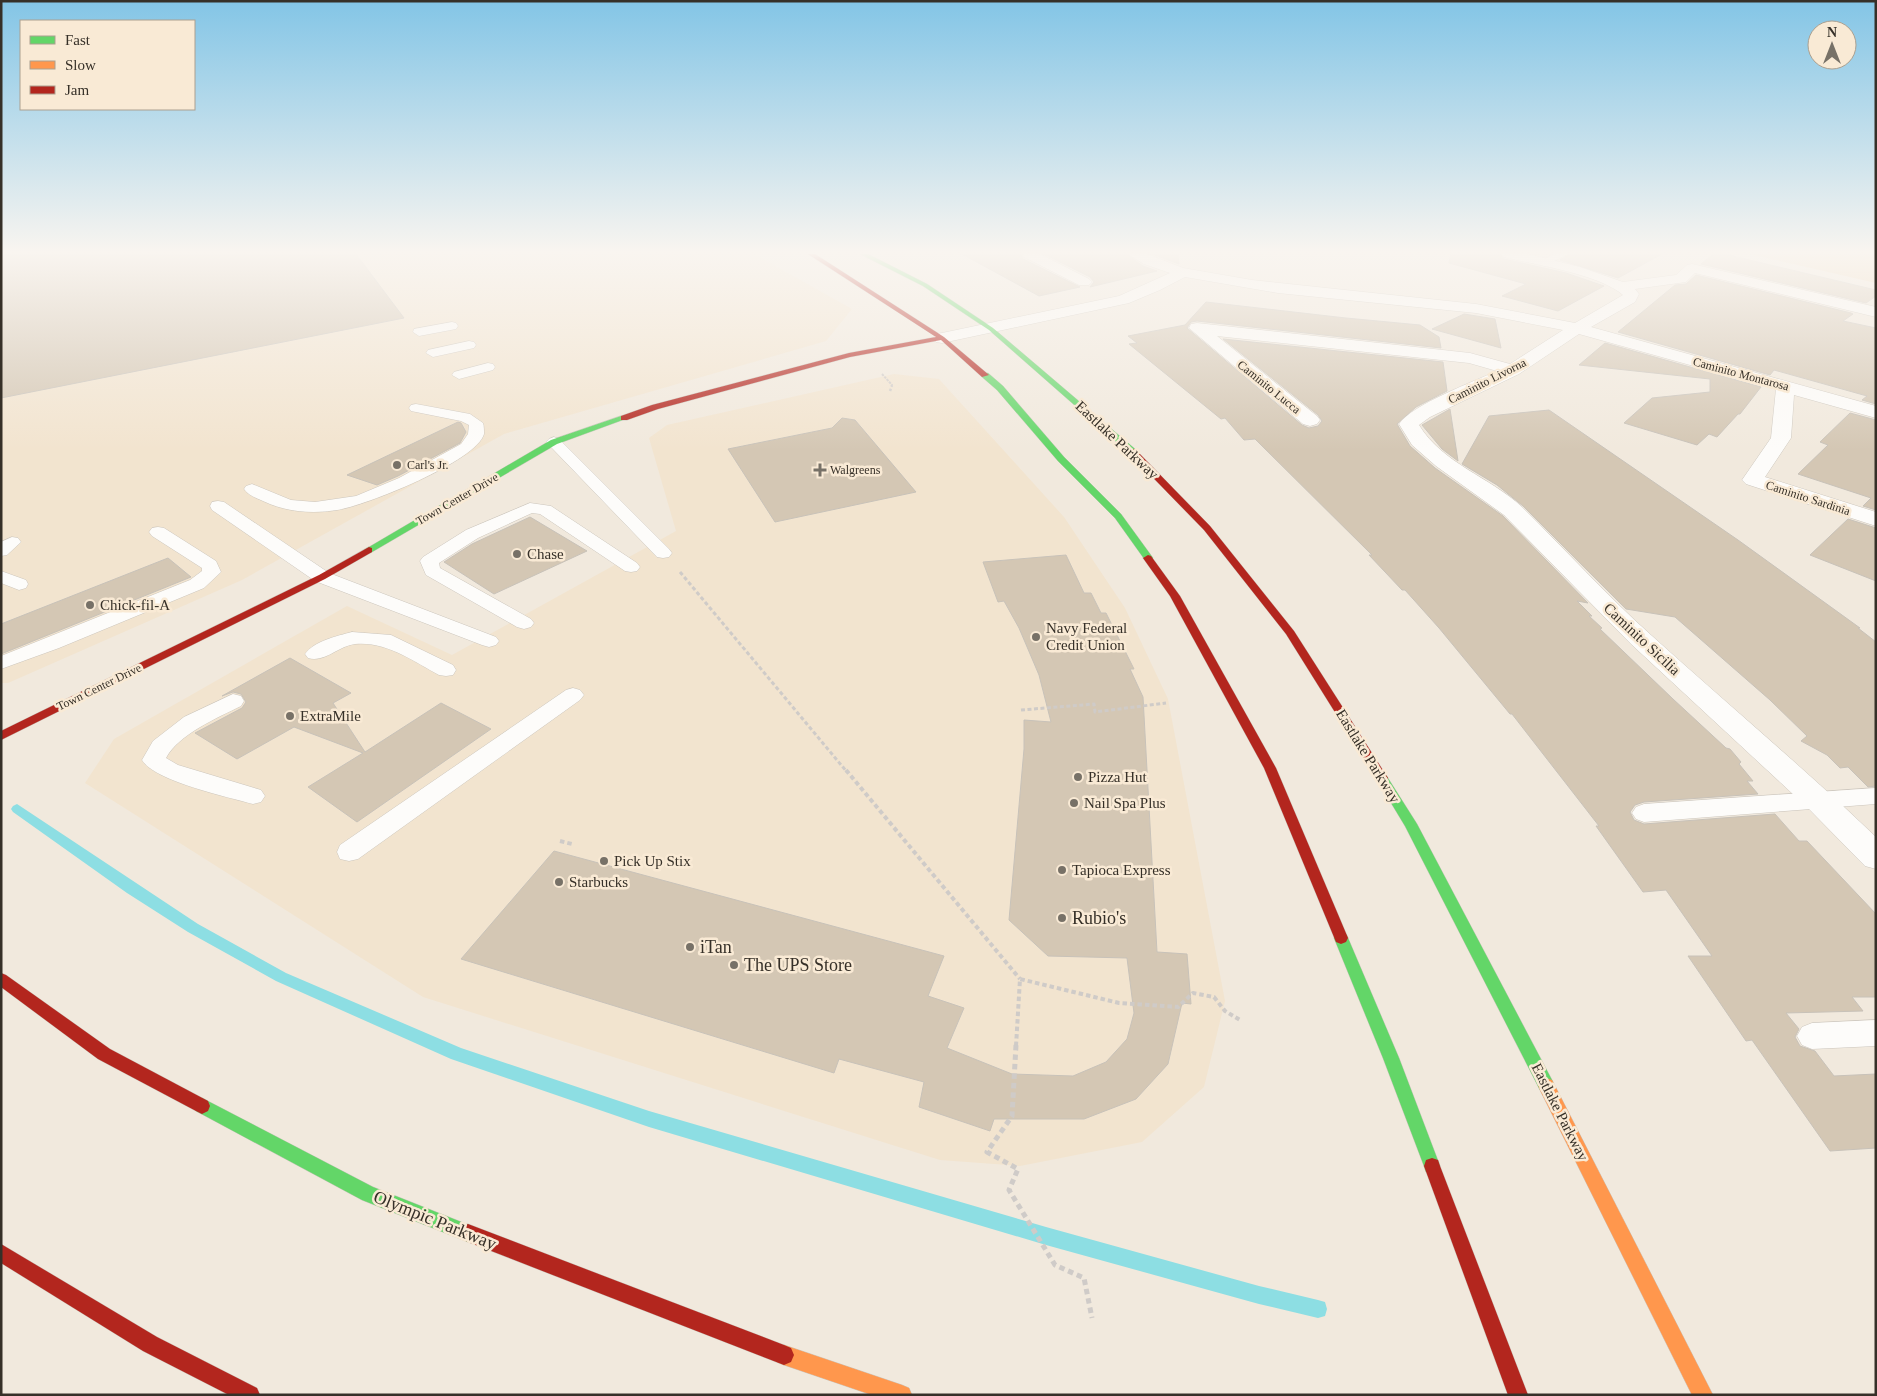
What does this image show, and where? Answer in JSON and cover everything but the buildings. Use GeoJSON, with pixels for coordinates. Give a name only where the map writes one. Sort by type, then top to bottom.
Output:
{"type":"FeatureCollection","features":[{"type":"Feature","properties":{"kind":"main road"},"geometry":{"type":"LineString","coordinates":[[913,319],[942,338],[1000,388],[1062,459],[1118,516],[1175,596],[1270,768],[1391,1058],[1518,1395]]}},
{"type":"Feature","properties":{"kind":"main road","name":"Eastlake Parkway"},"geometry":{"type":"LineString","coordinates":[[977,319],[991,328],[1137,456],[1207,528],[1290,633],[1411,824],[1565,1121],[1703,1395]]}},
{"type":"Feature","properties":{"kind":"main road","name":"Town Center Drive"},"geometry":{"type":"LineString","coordinates":[[1,736],[322,577],[554,442],[655,407],[848,355],[942,338]]}},
{"type":"Feature","properties":{"kind":"main road","name":"Olympic Parkway"},"geometry":{"type":"LineString","coordinates":[[1,979],[104,1054],[368,1194],[738,1339],[902,1395]]}},
{"type":"Feature","properties":{"kind":"main road"},"geometry":{"type":"LineString","coordinates":[[1,1253],[150,1344],[250,1395]]}},
{"type":"Feature","properties":{"kind":"street"},"geometry":{"type":"LineString","coordinates":[[942,338],[1033,319]]}},
{"type":"Feature","properties":{"kind":"street","name":"Caminito Montarosa"},"geometry":{"type":"LineString","coordinates":[[1528,319],[1577,328],[1876,412]]}},
{"type":"Feature","properties":{"kind":"street","name":"Caminito Livorna"},"geometry":{"type":"LineString","coordinates":[[1408,424],[1423,413],[1513,370],[1593,319]]}},
{"type":"Feature","properties":{"kind":"street","name":"Caminito Lucca"},"geometry":{"type":"LineString","coordinates":[[1310,420],[1197,328],[1470,358],[1513,370]]}},
{"type":"Feature","properties":{"kind":"street","name":"Caminito Sardinia"},"geometry":{"type":"LineString","coordinates":[[1785,386],[1781,438],[1753,480],[1876,520]]}},
{"type":"Feature","properties":{"kind":"street","name":"Caminito Sicilia"},"geometry":{"type":"LineString","coordinates":[[1408,424],[1418,441],[1442,462],[1512,510],[1640,639],[1820,801],[1876,857]]}},
{"type":"Feature","properties":{"kind":"lane"},"geometry":{"type":"LineString","coordinates":[[419,332],[452,326]]}},
{"type":"Feature","properties":{"kind":"lane"},"geometry":{"type":"LineString","coordinates":[[433,353],[469,345]]}},
{"type":"Feature","properties":{"kind":"lane"},"geometry":{"type":"LineString","coordinates":[[459,375],[488,367]]}},
{"type":"Feature","properties":{"kind":"lane"},"geometry":{"type":"LineString","coordinates":[[252,489],[291,506],[351,503],[381,494],[466,447],[476,435],[476,423],[465,417],[416,408]]}},
{"type":"Feature","properties":{"kind":"lane"},"geometry":{"type":"LineString","coordinates":[[554,442],[663,553]]}},
{"type":"Feature","properties":{"kind":"lane"},"geometry":{"type":"LineString","coordinates":[[218,506],[322,577],[489,641]]}},
{"type":"Feature","properties":{"kind":"lane"},"geometry":{"type":"LineString","coordinates":[[524,623],[432,571],[429,561],[472,534],[530,508],[545,510],[631,567]]}},
{"type":"Feature","properties":{"kind":"lane"},"geometry":{"type":"LineString","coordinates":[[1,663],[197,584],[212,572],[210,565],[158,532]]}},
{"type":"Feature","properties":{"kind":"lane"},"geometry":{"type":"LineString","coordinates":[[1,576],[19,584]]}},
{"type":"Feature","properties":{"kind":"lane"},"geometry":{"type":"LineString","coordinates":[[315,654],[327,647],[352,638],[384,639],[446,670]]}},
{"type":"Feature","properties":{"kind":"lane"},"geometry":{"type":"LineString","coordinates":[[349,852],[573,695]]}},
{"type":"Feature","properties":{"kind":"lane"},"geometry":{"type":"LineString","coordinates":[[233,701],[192,722],[161,746],[153,760],[170,772],[253,796]]}},
{"type":"Feature","properties":{"kind":"lane"},"geometry":{"type":"LineString","coordinates":[[1644,813],[1876,796]]}},
{"type":"Feature","properties":{"kind":"lane"},"geometry":{"type":"LineString","coordinates":[[1812,1036],[1876,1033]]}},
{"type":"Feature","properties":{"kind":"path"},"geometry":{"type":"LineString","coordinates":[[882,371],[892,385],[890,391]]}},
{"type":"Feature","properties":{"kind":"path"},"geometry":{"type":"LineString","coordinates":[[680,571],[1020,979],[1119,1003],[1178,1007],[1192,993],[1214,997],[1224,1011],[1240,1020]]}},
{"type":"Feature","properties":{"kind":"path"},"geometry":{"type":"LineString","coordinates":[[1021,710],[1094,704],[1095,712],[1166,703]]}},
{"type":"Feature","properties":{"kind":"path"},"geometry":{"type":"LineString","coordinates":[[560,841],[572,844]]}},
{"type":"Feature","properties":{"kind":"path"},"geometry":{"type":"LineString","coordinates":[[1020,979],[1012,1116],[987,1152],[1018,1169],[1009,1190],[1055,1265],[1084,1278],[1092,1318]]}},
{"type":"Feature","properties":{"kind":"shaded area"},"geometry":{"type":"Polygon","coordinates":[[[1,319],[844,319],[826,341],[504,434],[242,580],[8,683],[1,683],[1,319]]]}},
{"type":"Feature","properties":{"kind":"shaded area"},"geometry":{"type":"Polygon","coordinates":[[[894,374],[939,379],[1064,517],[1125,608],[1168,699],[1225,1001],[1204,1087],[1142,1142],[1020,1166],[940,1160],[423,997],[85,783],[114,739],[347,606],[452,655],[676,531],[649,438],[667,425],[894,374]]]}},
{"type":"Feature","properties":{"kind":"waterway"},"geometry":{"type":"LineString","coordinates":[[17,809],[132,889],[193,928],[281,977],[457,1054],[649,1119],[1046,1236],[1259,1295],[1318,1309]]}},
{"type":"Feature","properties":{"kind":"traffic: fast"},"geometry":{"type":"LineString","coordinates":[[976,319],[991,329],[1132,451]]}},
{"type":"Feature","properties":{"kind":"traffic: fast"},"geometry":{"type":"LineString","coordinates":[[985,375],[1000,388],[1061,459],[1118,516],[1148,558]]}},
{"type":"Feature","properties":{"kind":"traffic: fast"},"geometry":{"type":"LineString","coordinates":[[369,550],[554,442],[624,418]]}},
{"type":"Feature","properties":{"kind":"traffic: fast"},"geometry":{"type":"LineString","coordinates":[[1382,778],[1411,824],[1546,1085]]}},
{"type":"Feature","properties":{"kind":"traffic: fast"},"geometry":{"type":"LineString","coordinates":[[1341,938],[1391,1058],[1432,1166]]}},
{"type":"Feature","properties":{"kind":"traffic: fast"},"geometry":{"type":"LineString","coordinates":[[202,1106],[368,1194],[468,1233]]}},
{"type":"Feature","properties":{"kind":"traffic: slow"},"geometry":{"type":"LineString","coordinates":[[1546,1085],[1703,1395]]}},
{"type":"Feature","properties":{"kind":"traffic: slow"},"geometry":{"type":"LineString","coordinates":[[784,1355],[902,1395]]}},
{"type":"Feature","properties":{"kind":"traffic: jam"},"geometry":{"type":"LineString","coordinates":[[913,319],[942,338],[985,375]]}},
{"type":"Feature","properties":{"kind":"traffic: jam"},"geometry":{"type":"LineString","coordinates":[[624,418],[655,407],[849,355],[942,338]]}},
{"type":"Feature","properties":{"kind":"traffic: jam"},"geometry":{"type":"LineString","coordinates":[[1132,451],[1207,528],[1290,633],[1382,778]]}},
{"type":"Feature","properties":{"kind":"traffic: jam"},"geometry":{"type":"LineString","coordinates":[[1,736],[322,577],[369,550]]}},
{"type":"Feature","properties":{"kind":"traffic: jam"},"geometry":{"type":"LineString","coordinates":[[1148,558],[1175,596],[1270,768],[1341,938]]}},
{"type":"Feature","properties":{"kind":"traffic: jam"},"geometry":{"type":"LineString","coordinates":[[1,979],[104,1054],[202,1106]]}},
{"type":"Feature","properties":{"kind":"traffic: jam"},"geometry":{"type":"LineString","coordinates":[[1432,1166],[1518,1395]]}},
{"type":"Feature","properties":{"kind":"traffic: jam"},"geometry":{"type":"LineString","coordinates":[[468,1233],[784,1355]]}},
{"type":"Feature","properties":{"kind":"traffic: jam"},"geometry":{"type":"LineString","coordinates":[[1,1253],[150,1344],[250,1395]]}},
{"type":"Feature","properties":{"kind":"place","name":"Carl's Jr."},"geometry":{"type":"Point","coordinates":[397,465]}},
{"type":"Feature","properties":{"kind":"place","name":"Walgreens"},"geometry":{"type":"Point","coordinates":[820,470]}},
{"type":"Feature","properties":{"kind":"place","name":"Chase"},"geometry":{"type":"Point","coordinates":[517,554]}},
{"type":"Feature","properties":{"kind":"place","name":"Chick-fil-A"},"geometry":{"type":"Point","coordinates":[90,605]}},
{"type":"Feature","properties":{"kind":"place","name":"Navy Federal Credit Union"},"geometry":{"type":"Point","coordinates":[1036,637]}},
{"type":"Feature","properties":{"kind":"place","name":"ExtraMile"},"geometry":{"type":"Point","coordinates":[290,716]}},
{"type":"Feature","properties":{"kind":"place","name":"Pizza Hut"},"geometry":{"type":"Point","coordinates":[1078,777]}},
{"type":"Feature","properties":{"kind":"place","name":"Nail Spa Plus"},"geometry":{"type":"Point","coordinates":[1074,803]}},
{"type":"Feature","properties":{"kind":"place","name":"Pick Up Stix"},"geometry":{"type":"Point","coordinates":[604,861]}},
{"type":"Feature","properties":{"kind":"place","name":"Tapioca Express"},"geometry":{"type":"Point","coordinates":[1062,870]}},
{"type":"Feature","properties":{"kind":"place","name":"Starbucks"},"geometry":{"type":"Point","coordinates":[559,882]}},
{"type":"Feature","properties":{"kind":"place","name":"Rubio's"},"geometry":{"type":"Point","coordinates":[1062,918]}},
{"type":"Feature","properties":{"kind":"place","name":"iTan"},"geometry":{"type":"Point","coordinates":[690,947]}},
{"type":"Feature","properties":{"kind":"place","name":"The UPS Store"},"geometry":{"type":"Point","coordinates":[734,965]}}]}
